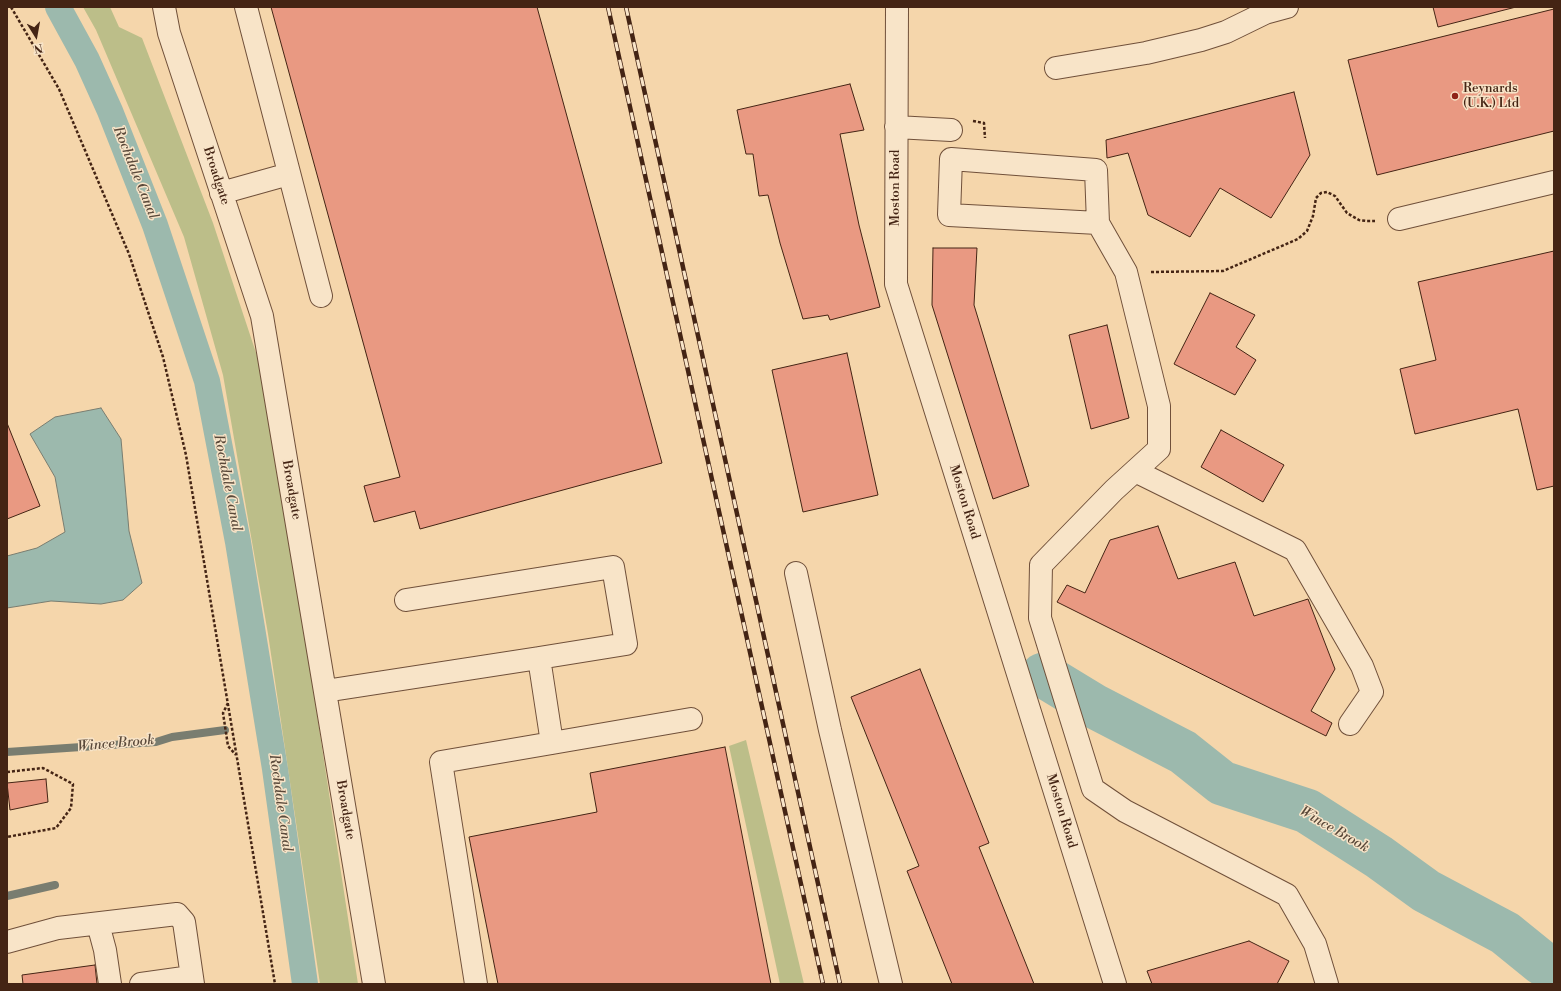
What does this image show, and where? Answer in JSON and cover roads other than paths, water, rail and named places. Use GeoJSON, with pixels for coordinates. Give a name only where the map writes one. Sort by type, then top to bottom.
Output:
{"type":"FeatureCollection","features":[{"type":"Feature","properties":{"kind":"street","name":"Broadgate"},"geometry":{"type":"LineString","coordinates":[[164,7],[169,33],[262,316],[374,984]]}},
{"type":"Feature","properties":{"kind":"street"},"geometry":{"type":"LineString","coordinates":[[246,7],[321,296]]}},
{"type":"Feature","properties":{"kind":"street","name":"Moston Road"},"geometry":{"type":"LineString","coordinates":[[897,7],[896,284],[1115,984]]}},
{"type":"Feature","properties":{"kind":"street"},"geometry":{"type":"LineString","coordinates":[[1056,68],[1146,53],[1201,40],[1226,32],[1265,13],[1287,7]]}},
{"type":"Feature","properties":{"kind":"street"},"geometry":{"type":"LineString","coordinates":[[896,127],[951,130]]}},
{"type":"Feature","properties":{"kind":"street"},"geometry":{"type":"LineString","coordinates":[[1098,223],[949,215],[951,159],[1096,170],[1098,223],[1126,272],[1159,406],[1159,449],[1114,490],[1041,565],[1040,618],[1093,789],[1126,811],[1287,895],[1315,944],[1327,984]]}},
{"type":"Feature","properties":{"kind":"street"},"geometry":{"type":"LineString","coordinates":[[221,193],[289,174]]}},
{"type":"Feature","properties":{"kind":"street"},"geometry":{"type":"LineString","coordinates":[[1399,219],[1554,182]]}},
{"type":"Feature","properties":{"kind":"street"},"geometry":{"type":"LineString","coordinates":[[1135,471],[1295,550],[1362,666],[1372,692],[1350,724]]}},
{"type":"Feature","properties":{"kind":"street"},"geometry":{"type":"LineString","coordinates":[[325,690],[626,644],[613,567],[406,600]]}},
{"type":"Feature","properties":{"kind":"street"},"geometry":{"type":"LineString","coordinates":[[796,573],[830,730],[891,984]]}},
{"type":"Feature","properties":{"kind":"street"},"geometry":{"type":"LineString","coordinates":[[539,658],[552,743]]}},
{"type":"Feature","properties":{"kind":"street"},"geometry":{"type":"LineString","coordinates":[[476,984],[441,762],[691,720]]}},
{"type":"Feature","properties":{"kind":"street"},"geometry":{"type":"LineString","coordinates":[[7,942],[58,928],[177,914],[184,922],[192,980],[141,984]]}},
{"type":"Feature","properties":{"kind":"street"},"geometry":{"type":"LineString","coordinates":[[98,924],[105,950],[110,984]]}},
{"type":"Feature","properties":{"kind":"waterway","name":"Rochdale Canal"},"geometry":{"type":"LineString","coordinates":[[58,7],[87,60],[110,111],[155,225],[207,381],[238,542],[275,769],[305,984]]}},
{"type":"Feature","properties":{"kind":"waterway","name":"Wince Brook"},"geometry":{"type":"LineString","coordinates":[[1043,675],[1094,706],[1183,752],[1222,783],[1307,811],[1379,857],[1426,891],[1505,933],[1542,963],[1554,966]]}},
{"type":"Feature","properties":{"kind":"waterway","name":"Wince Brook"},"geometry":{"type":"LineString","coordinates":[[7,752],[156,742],[172,737],[225,730]]}},
{"type":"Feature","properties":{"kind":"waterway"},"geometry":{"type":"LineString","coordinates":[[7,896],[55,885]]}},
{"type":"Feature","properties":{"kind":"railway"},"geometry":{"type":"LineString","coordinates":[[608,7],[823,984]]}},
{"type":"Feature","properties":{"kind":"railway"},"geometry":{"type":"LineString","coordinates":[[626,7],[840,984]]}},
{"type":"Feature","properties":{"kind":"place","name":"Reynards (U.K.) Ltd"},"geometry":{"type":"Point","coordinates":[1455,96]}}]}
